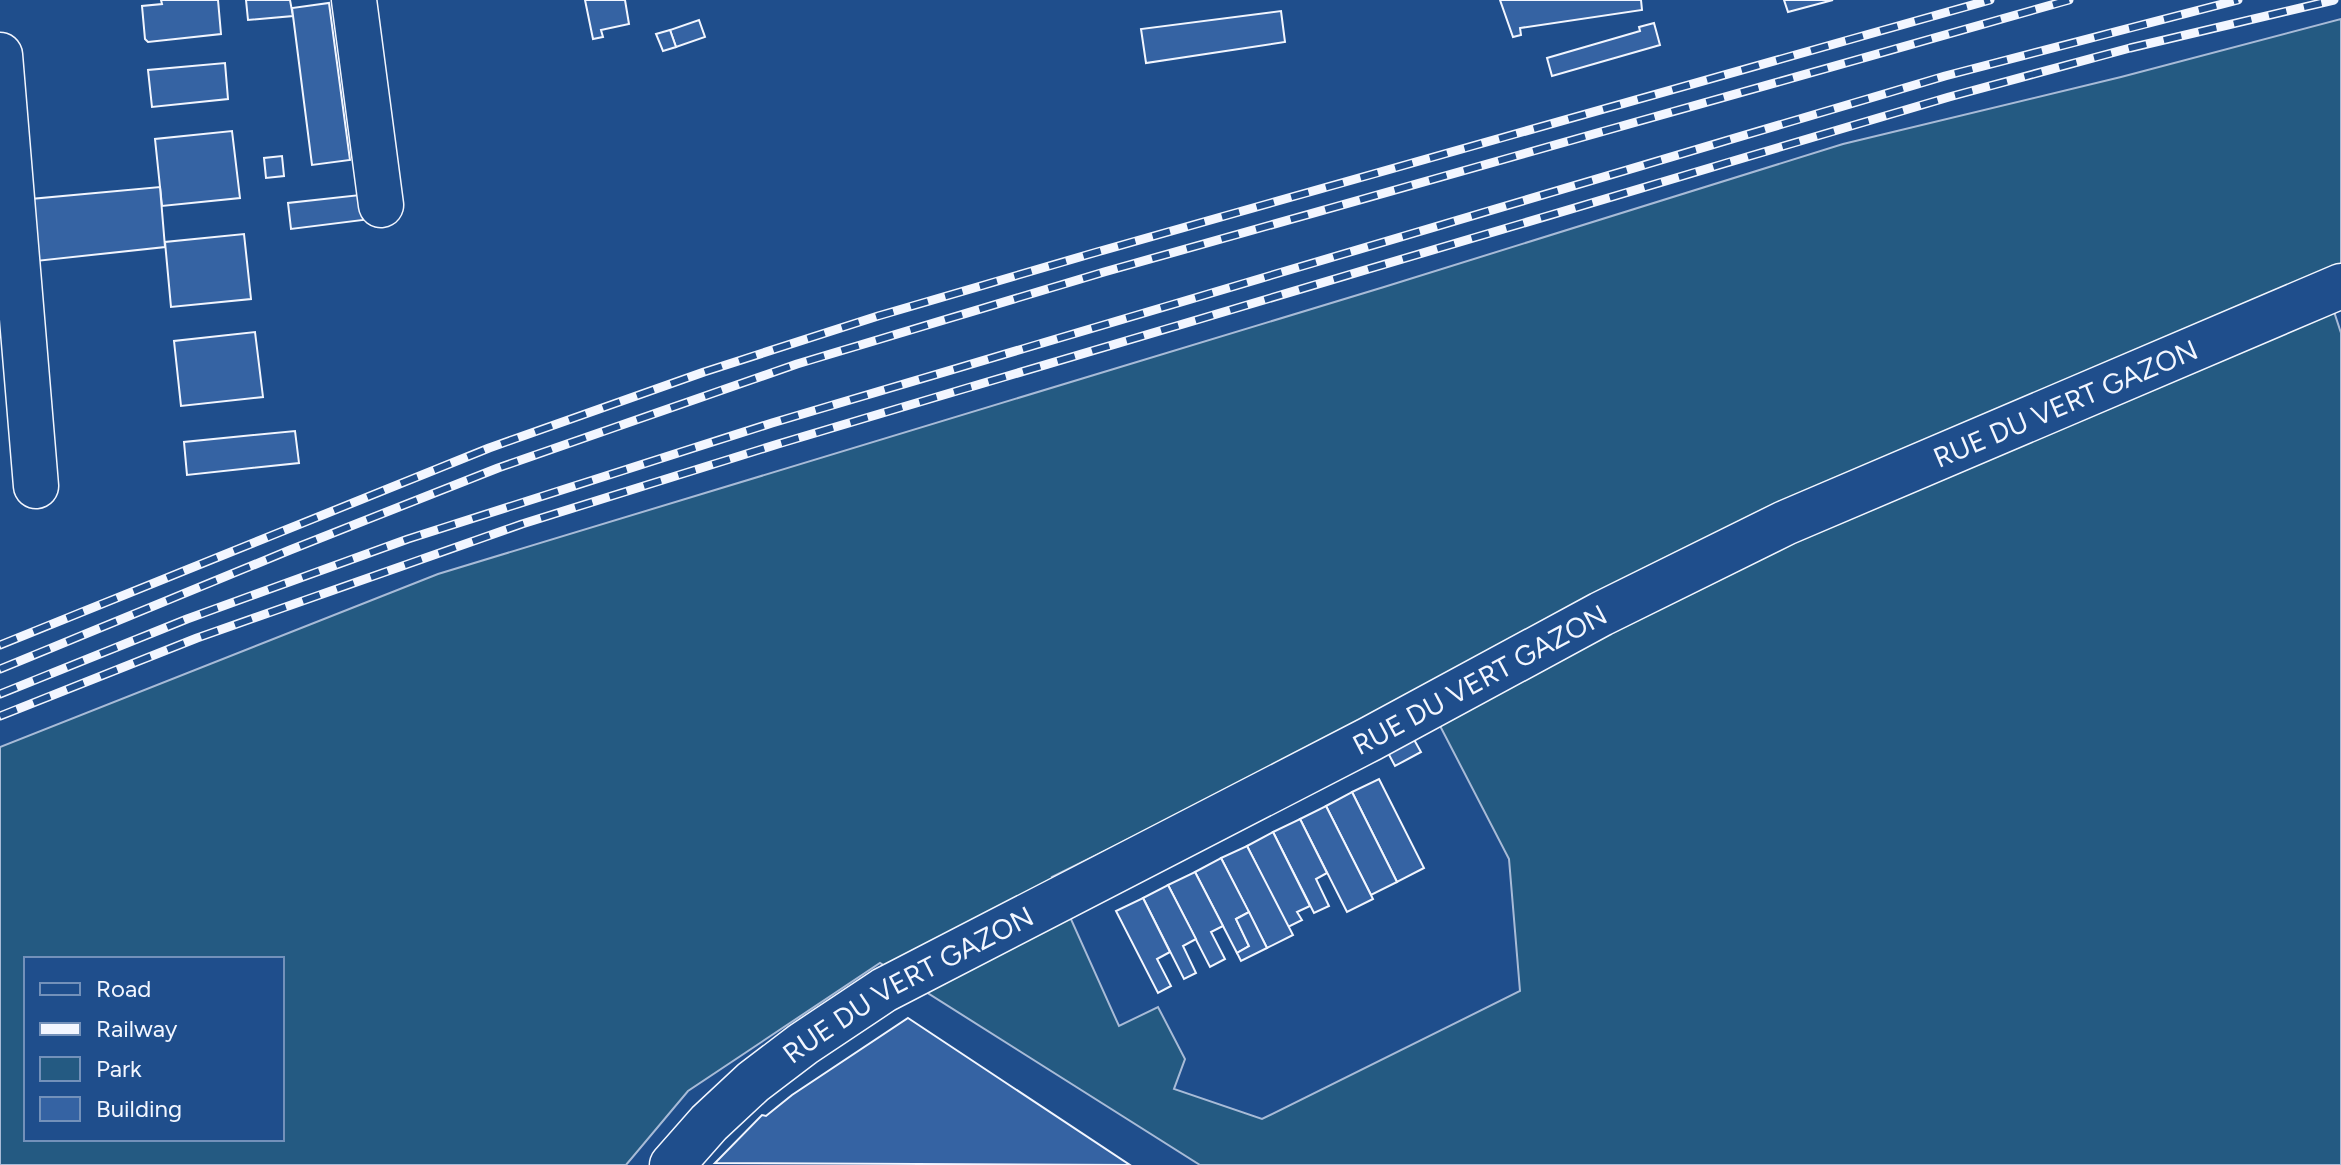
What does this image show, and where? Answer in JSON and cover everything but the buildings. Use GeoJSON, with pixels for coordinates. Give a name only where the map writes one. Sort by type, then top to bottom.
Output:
{"type":"FeatureCollection","features":[{"type":"Feature","properties":{"kind":"street"},"geometry":{"type":"LineString","coordinates":[[354,0],[381,205]]}},
{"type":"Feature","properties":{"kind":"street"},"geometry":{"type":"LineString","coordinates":[[0,55],[36,486]]}},
{"type":"Feature","properties":{"kind":"street","name":"RUE DU VERT GAZON"},"geometry":{"type":"LineString","coordinates":[[672,1165],[720,1112],[753,1082],[884,990],[1356,746],[1601,614],[1761,535],[2341,286]]}},
{"type":"Feature","properties":{"kind":"green space"},"geometry":{"type":"Polygon","coordinates":[[[2341,19],[2341,273],[2324,281],[2341,333],[2341,1165],[1200,1165],[880,963],[688,1091],[626,1165],[0,1165],[0,747],[438,574],[1384,287],[1843,144],[2121,77],[2341,19]],[[1423,693],[1052,877],[1119,1026],[1158,1007],[1185,1059],[1174,1089],[1262,1119],[1520,991],[1509,859],[1423,693]]]}},
{"type":"Feature","properties":{"kind":"railway"},"geometry":{"type":"LineString","coordinates":[[0,645],[489,448],[704,372],[878,316],[1097,252],[1990,0]]}},
{"type":"Feature","properties":{"kind":"railway"},"geometry":{"type":"LineString","coordinates":[[0,669],[498,468],[797,364],[1104,272],[2069,0]]}},
{"type":"Feature","properties":{"kind":"railway"},"geometry":{"type":"LineString","coordinates":[[0,694],[187,619],[408,539],[772,423],[1945,76],[2238,0]]}},
{"type":"Feature","properties":{"kind":"railway"},"geometry":{"type":"LineString","coordinates":[[0,716],[197,638],[522,524],[778,444],[1949,97],[2130,48],[2334,0]]}}]}
